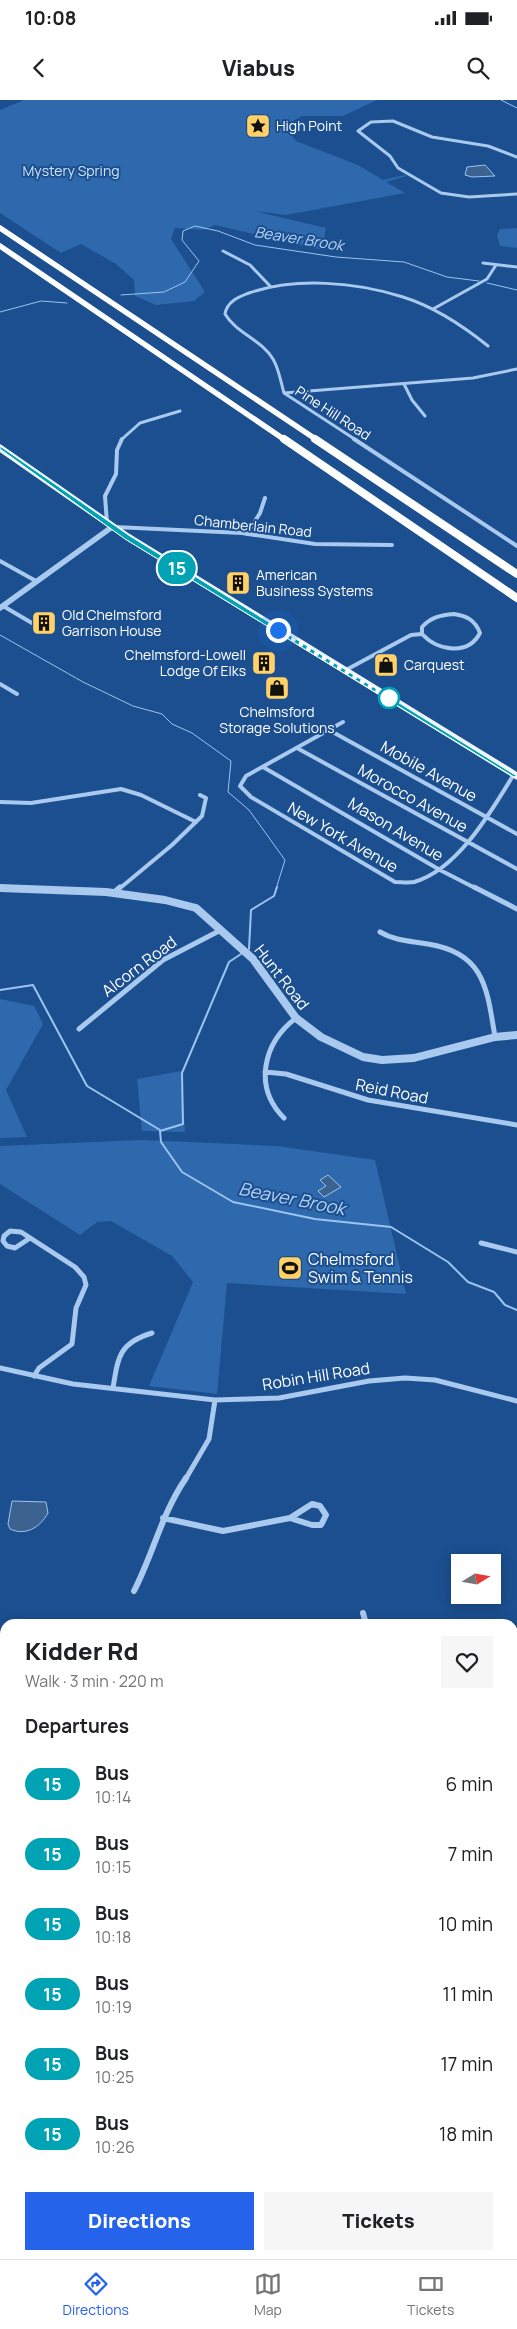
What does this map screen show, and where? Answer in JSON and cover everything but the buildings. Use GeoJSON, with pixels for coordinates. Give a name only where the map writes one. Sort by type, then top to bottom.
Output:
{"type":"FeatureCollection","features":[{"type":"Feature","properties":{"kind":"highway"},"geometry":{"type":"LineString","coordinates":[[0,228],[517,574]]}},
{"type":"Feature","properties":{"kind":"highway"},"geometry":{"type":"LineString","coordinates":[[0,246],[517,598]]}},
{"type":"Feature","properties":{"kind":"main road"},"geometry":{"type":"LineString","coordinates":[[0,448],[110,525],[515,775]]}},
{"type":"Feature","properties":{"kind":"street"},"geometry":{"type":"LineString","coordinates":[[517,157],[494,148],[432,137],[392,121],[370,122],[358,130],[390,156],[398,168],[441,193],[469,197],[517,194]]}},
{"type":"Feature","properties":{"kind":"street"},"geometry":{"type":"LineString","coordinates":[[223,251],[239,257],[255,268],[271,287]]}},
{"type":"Feature","properties":{"kind":"street"},"geometry":{"type":"LineString","coordinates":[[483,263],[517,267]]}},
{"type":"Feature","properties":{"kind":"street"},"geometry":{"type":"LineString","coordinates":[[434,309],[484,281],[492,275],[496,265]]}},
{"type":"Feature","properties":{"kind":"street"},"geometry":{"type":"LineString","coordinates":[[284,393],[273,359],[254,339],[231,324],[225,314],[227,307],[236,299],[254,291],[307,283],[399,296],[434,309],[460,322],[488,346]]}},
{"type":"Feature","properties":{"kind":"street","name":"Pine Hill Road"},"geometry":{"type":"LineString","coordinates":[[284,393],[479,378],[517,370]]}},
{"type":"Feature","properties":{"kind":"street"},"geometry":{"type":"LineString","coordinates":[[404,384],[412,400],[425,416]]}},
{"type":"Feature","properties":{"kind":"street","name":"Pine Hill Road"},"geometry":{"type":"LineString","coordinates":[[284,393],[517,546]]}},
{"type":"Feature","properties":{"kind":"street"},"geometry":{"type":"LineString","coordinates":[[49,633],[2,607],[110,525],[105,496],[116,474],[117,450],[123,437],[135,426],[149,419],[180,411]]}},
{"type":"Feature","properties":{"kind":"street"},"geometry":{"type":"LineString","coordinates":[[247,534],[260,512],[265,498]]}},
{"type":"Feature","properties":{"kind":"street","name":"Chamberlain Road"},"geometry":{"type":"LineString","coordinates":[[110,525],[247,534],[316,544],[392,545]]}},
{"type":"Feature","properties":{"kind":"street"},"geometry":{"type":"LineString","coordinates":[[0,561],[36,581]]}},
{"type":"Feature","properties":{"kind":"street"},"geometry":{"type":"LineString","coordinates":[[450,615],[470,619],[477,624],[480,633],[472,644],[454,648],[434,644],[422,634],[422,627],[429,619],[450,615]]}},
{"type":"Feature","properties":{"kind":"street"},"geometry":{"type":"LineString","coordinates":[[344,671],[404,638],[422,634]]}},
{"type":"Feature","properties":{"kind":"street"},"geometry":{"type":"LineString","coordinates":[[0,684],[17,694]]}},
{"type":"Feature","properties":{"kind":"street","name":"New York Avenue"},"geometry":{"type":"LineString","coordinates":[[342,722],[263,767],[241,781],[240,786],[244,792],[390,880],[400,884],[413,884],[424,880],[440,870],[486,817],[515,775]]}},
{"type":"Feature","properties":{"kind":"street","name":"Mobile Avenue"},"geometry":{"type":"LineString","coordinates":[[329,730],[517,834]]}},
{"type":"Feature","properties":{"kind":"street","name":"Morocco Avenue"},"geometry":{"type":"LineString","coordinates":[[297,748],[517,869]]}},
{"type":"Feature","properties":{"kind":"street","name":"Mason Avenue"},"geometry":{"type":"LineString","coordinates":[[263,767],[440,870],[517,909]]}},
{"type":"Feature","properties":{"kind":"street"},"geometry":{"type":"LineString","coordinates":[[0,802],[31,803],[121,789],[141,795],[196,822]]}},
{"type":"Feature","properties":{"kind":"street"},"geometry":{"type":"LineString","coordinates":[[113,893],[172,845],[202,816],[206,798],[200,795]]}},
{"type":"Feature","properties":{"kind":"street","name":"Hunt Road"},"geometry":{"type":"LineString","coordinates":[[0,888],[113,893],[191,906],[201,912],[219,931],[252,959],[296,1018],[313,1032],[347,1050],[373,1059],[402,1059],[425,1056],[495,1037],[517,1035]]}},
{"type":"Feature","properties":{"kind":"street","name":"Alcorn Road"},"geometry":{"type":"LineString","coordinates":[[79,1028],[163,960],[219,931]]}},
{"type":"Feature","properties":{"kind":"street"},"geometry":{"type":"LineString","coordinates":[[380,932],[398,940],[452,949],[474,964],[482,974],[486,984],[495,1037]]}},
{"type":"Feature","properties":{"kind":"street"},"geometry":{"type":"LineString","coordinates":[[284,1118],[275,1108],[265,1072],[265,1061],[268,1052],[286,1026],[296,1018]]}},
{"type":"Feature","properties":{"kind":"street","name":"Reid Road"},"geometry":{"type":"LineString","coordinates":[[265,1072],[286,1074],[368,1100],[517,1125]]}},
{"type":"Feature","properties":{"kind":"street"},"geometry":{"type":"LineString","coordinates":[[30,1238],[15,1248],[7,1246],[3,1241],[6,1233],[14,1230],[21,1232],[79,1270],[86,1281],[85,1291],[76,1312],[72,1344],[39,1368],[34,1376]]}},
{"type":"Feature","properties":{"kind":"street"},"geometry":{"type":"LineString","coordinates":[[481,1243],[517,1252]]}},
{"type":"Feature","properties":{"kind":"street"},"geometry":{"type":"LineString","coordinates":[[114,1388],[120,1356],[126,1344],[136,1337],[152,1333]]}},
{"type":"Feature","properties":{"kind":"street","name":"Robin Hill Road"},"geometry":{"type":"LineString","coordinates":[[0,1368],[34,1376],[114,1388],[215,1400],[285,1398],[369,1381],[405,1378],[435,1380],[517,1401]]}},
{"type":"Feature","properties":{"kind":"street"},"geometry":{"type":"LineString","coordinates":[[134,1591],[148,1563],[163,1518],[175,1492],[206,1447],[211,1432],[215,1400]]}},
{"type":"Feature","properties":{"kind":"street"},"geometry":{"type":"LineString","coordinates":[[163,1518],[224,1532],[290,1518],[312,1504],[320,1506],[326,1515],[322,1524],[314,1526],[290,1518]]}},
{"type":"Feature","properties":{"kind":"street"},"geometry":{"type":"LineString","coordinates":[[363,1613],[365,1619]]}},
{"type":"Feature","properties":{"kind":"green space","name":"Mystery Spring"},"geometry":{"type":"Polygon","coordinates":[[[24,100],[377,100],[343,116],[302,116],[284,126],[296,141],[358,165],[383,180],[407,176],[386,182],[405,193],[286,215],[254,211],[326,228],[322,250],[215,225],[204,230],[175,228],[171,239],[205,292],[194,301],[156,305],[135,296],[134,280],[116,264],[81,244],[61,253],[0,213],[0,110],[24,100]]]}},
{"type":"Feature","properties":{"kind":"green space"},"geometry":{"type":"Polygon","coordinates":[[[517,228],[517,248],[500,246],[497,235],[500,229],[517,228]]]}},
{"type":"Feature","properties":{"kind":"green space"},"geometry":{"type":"Polygon","coordinates":[[[0,999],[34,1006],[43,1024],[6,1090],[27,1137],[0,1138],[0,999]]]}},
{"type":"Feature","properties":{"kind":"green space"},"geometry":{"type":"Polygon","coordinates":[[[181,1071],[185,1132],[142,1131],[137,1079],[181,1071]]]}},
{"type":"Feature","properties":{"kind":"green space","name":"Chelmsford Swim & Tennis"},"geometry":{"type":"Polygon","coordinates":[[[142,1140],[277,1146],[375,1160],[406,1294],[227,1283],[217,1394],[149,1386],[193,1282],[172,1256],[111,1221],[97,1222],[80,1235],[0,1184],[0,1146],[142,1140]]]}},
{"type":"Feature","properties":{"kind":"shaded area"},"geometry":{"type":"Polygon","coordinates":[[[485,165],[495,176],[472,177],[465,175],[467,167],[485,165]]]}},
{"type":"Feature","properties":{"kind":"shaded area"},"geometry":{"type":"Polygon","coordinates":[[[328,1175],[341,1187],[324,1197],[318,1191],[326,1186],[320,1180],[328,1175]]]}},
{"type":"Feature","properties":{"kind":"shaded area"},"geometry":{"type":"Polygon","coordinates":[[[12,1501],[46,1502],[48,1513],[41,1523],[32,1529],[21,1532],[10,1529],[8,1524],[12,1501]]]}},
{"type":"Feature","properties":{"kind":"waterway"},"geometry":{"type":"LineString","coordinates":[[501,100],[517,108]]}},
{"type":"Feature","properties":{"kind":"waterway","name":"Beaver Brook"},"geometry":{"type":"LineString","coordinates":[[121,295],[164,292],[185,282],[199,261],[182,240],[183,231],[195,226],[218,231],[255,245],[336,257],[404,262],[447,277],[479,281]]}},
{"type":"Feature","properties":{"kind":"waterway","name":"Beaver Brook"},"geometry":{"type":"LineString","coordinates":[[487,283],[517,290]]}},
{"type":"Feature","properties":{"kind":"waterway","name":"Beaver Brook"},"geometry":{"type":"LineString","coordinates":[[0,312],[41,301],[67,303]]}},
{"type":"Feature","properties":{"kind":"waterway","name":"Beaver Brook"},"geometry":{"type":"LineString","coordinates":[[0,635],[83,682],[133,706],[162,714],[172,724],[192,733],[231,761],[228,792],[249,810],[285,860],[276,889]]}},
{"type":"Feature","properties":{"kind":"waterway","name":"Beaver Brook"},"geometry":{"type":"LineString","coordinates":[[249,949],[251,910],[274,896],[277,887]]}},
{"type":"Feature","properties":{"kind":"waterway","name":"Beaver Brook"},"geometry":{"type":"LineString","coordinates":[[241,954],[229,962],[182,1073],[183,1124],[160,1131],[161,1142],[182,1172],[233,1202],[315,1219],[391,1227],[448,1262],[468,1282],[494,1292],[505,1305],[517,1310]]}},
{"type":"Feature","properties":{"kind":"waterway"},"geometry":{"type":"LineString","coordinates":[[0,990],[33,985],[87,1086],[160,1130]]}},
{"type":"Feature","properties":{"kind":"bus line","name":"15"},"geometry":{"type":"LineString","coordinates":[[0,448],[128,537],[517,776]]}},
{"type":"Feature","properties":{"kind":"place","name":"High Point"},"geometry":{"type":"Point","coordinates":[258,126]}},
{"type":"Feature","properties":{"kind":"place","name":"American Business Systems"},"geometry":{"type":"Point","coordinates":[238,583]}},
{"type":"Feature","properties":{"kind":"place","name":"Old Chelmsford Garrison House"},"geometry":{"type":"Point","coordinates":[44,623]}},
{"type":"Feature","properties":{"kind":"place","name":"Chelmsford-Lowell Lodge Of Elks"},"geometry":{"type":"Point","coordinates":[264,663]}},
{"type":"Feature","properties":{"kind":"place","name":"Carquest"},"geometry":{"type":"Point","coordinates":[386,665]}},
{"type":"Feature","properties":{"kind":"place","name":"Chelmsford Storage Solutions"},"geometry":{"type":"Point","coordinates":[277,688]}},
{"type":"Feature","properties":{"kind":"place","name":"Chelmsford Swim & Tennis"},"geometry":{"type":"Point","coordinates":[290,1268]}},
{"type":"Feature","properties":{"kind":"route"},"geometry":{"type":"LineString","coordinates":[[278,630],[389,698]]}}]}
